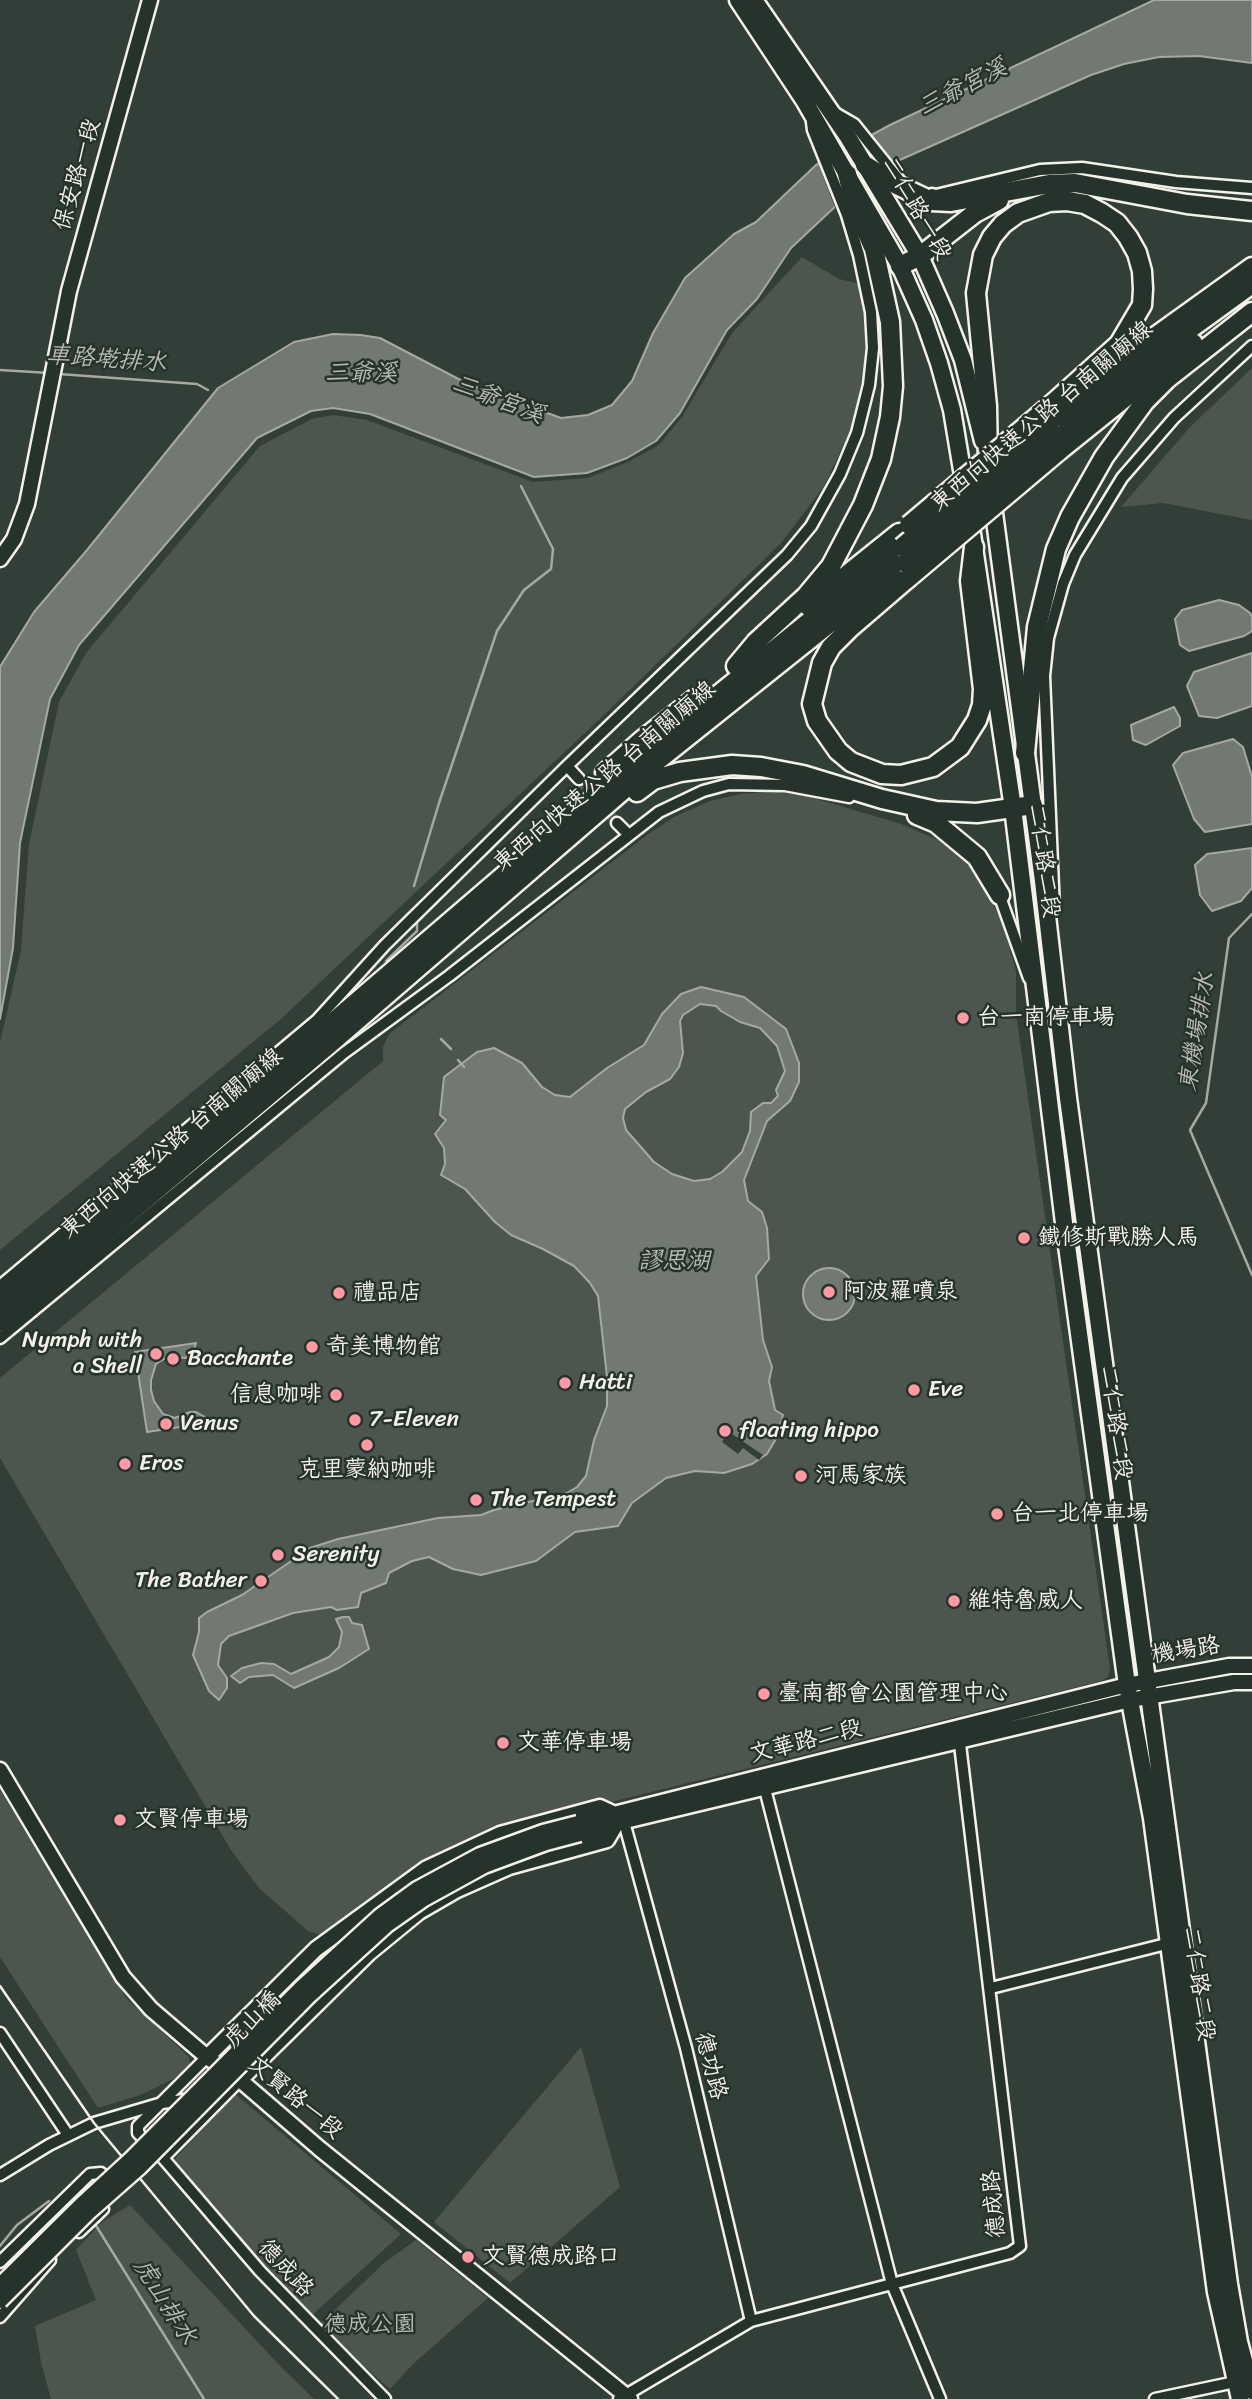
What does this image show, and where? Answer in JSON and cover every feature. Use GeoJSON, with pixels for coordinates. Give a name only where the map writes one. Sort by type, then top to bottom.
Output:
{"type":"FeatureCollection","features":[{"type":"Feature","properties":{"kind":"highway"},"geometry":{"type":"LineString","coordinates":[[865,165],[892,186],[931,201],[973,199],[1049,184],[1075,183],[1187,204],[1252,211]]}},
{"type":"Feature","properties":{"kind":"highway"},"geometry":{"type":"LineString","coordinates":[[736,666],[755,642],[806,596],[831,566],[863,505],[881,459],[890,418],[894,353],[874,249],[856,209],[847,174]]}},
{"type":"Feature","properties":{"kind":"highway"},"geometry":{"type":"LineString","coordinates":[[900,266],[919,256],[975,213],[1021,190]]}},
{"type":"Feature","properties":{"kind":"highway"},"geometry":{"type":"LineString","coordinates":[[988,464],[987,406],[976,293],[983,255],[992,237],[1003,224],[1018,214],[1042,204],[1067,201],[1085,204],[1117,223],[1137,253],[1143,289],[1142,305],[1133,323],[1055,427]]}},
{"type":"Feature","properties":{"kind":"highway","name":"東西向快速公路 台南關廟線"},"geometry":{"type":"LineString","coordinates":[[383,988],[483,913],[657,761],[1055,427],[1149,341],[1252,267]]}},
{"type":"Feature","properties":{"kind":"highway","name":"東西向快速公路 台南關廟線"},"geometry":{"type":"LineString","coordinates":[[1055,427],[1252,284]]}},
{"type":"Feature","properties":{"kind":"highway"},"geometry":{"type":"LineString","coordinates":[[542,841],[551,822],[642,740],[736,666],[903,556],[1055,427],[1151,375],[1252,301]]}},
{"type":"Feature","properties":{"kind":"highway"},"geometry":{"type":"LineString","coordinates":[[1025,752],[1037,627],[1056,549],[1070,517],[1104,457],[1145,401],[1177,371],[1252,312]]}},
{"type":"Feature","properties":{"kind":"highway"},"geometry":{"type":"LineString","coordinates":[[903,556],[831,647],[822,663],[812,704],[817,721],[838,751],[851,762],[882,774],[901,775],[933,767],[960,747],[977,720],[983,689],[970,580],[974,547]]}},
{"type":"Feature","properties":{"kind":"highway","name":"東西向快速公路 台南關廟線"},"geometry":{"type":"LineString","coordinates":[[0,1302],[44,1274],[330,1036],[542,841],[651,749],[903,556]]}},
{"type":"Feature","properties":{"kind":"highway"},"geometry":{"type":"LineString","coordinates":[[483,913],[653,780],[680,772],[732,765],[761,767],[803,775],[882,799],[955,813],[977,813],[1033,805]]}},
{"type":"Feature","properties":{"kind":"highway"},"geometry":{"type":"LineString","coordinates":[[882,799],[936,823],[953,835],[977,857],[1000,895]]}},
{"type":"Feature","properties":{"kind":"highway","name":"東西向快速公路 台南關廟線"},"geometry":{"type":"LineString","coordinates":[[0,1322],[44,1274]]}},
{"type":"Feature","properties":{"kind":"main road","name":"二仁路一段"},"geometry":{"type":"LineString","coordinates":[[737,0],[812,115],[827,150],[847,174]]}},
{"type":"Feature","properties":{"kind":"main road","name":"二仁路一段"},"geometry":{"type":"LineString","coordinates":[[754,0],[829,109],[853,133],[865,165]]}},
{"type":"Feature","properties":{"kind":"main road","name":"二仁路一段"},"geometry":{"type":"LineString","coordinates":[[892,186],[963,360],[988,464]]}},
{"type":"Feature","properties":{"kind":"main road","name":"二仁路一段"},"geometry":{"type":"LineString","coordinates":[[856,209],[900,266],[924,320],[952,410],[960,451]]}},
{"type":"Feature","properties":{"kind":"main road","name":"二仁路二段"},"geometry":{"type":"LineString","coordinates":[[960,451],[1013,808],[1065,1231],[1128,1692],[1152,1818],[1216,2292],[1240,2399]]}},
{"type":"Feature","properties":{"kind":"main road","name":"二仁路二段"},"geometry":{"type":"LineString","coordinates":[[988,464],[1068,1098],[1228,2284],[1252,2391]]}},
{"type":"Feature","properties":{"kind":"street","name":"保安路一段"},"geometry":{"type":"LineString","coordinates":[[0,559],[14,539],[27,504],[69,290],[150,1]]}},
{"type":"Feature","properties":{"kind":"street"},"geometry":{"type":"LineString","coordinates":[[853,133],[892,186],[936,195],[1040,170],[1082,168],[1176,182],[1252,188]]}},
{"type":"Feature","properties":{"kind":"street"},"geometry":{"type":"LineString","coordinates":[[330,1036],[365,967],[567,766],[787,555],[811,526],[840,474],[857,433],[870,385],[873,348],[871,312],[859,255],[856,209],[827,150]]}},
{"type":"Feature","properties":{"kind":"street"},"geometry":{"type":"LineString","coordinates":[[1068,1098],[1072,1087],[1055,929],[1044,688],[1048,638],[1054,612],[1075,555],[1122,478],[1174,418],[1252,346]]}},
{"type":"Feature","properties":{"kind":"street"},"geometry":{"type":"LineString","coordinates":[[567,766],[579,779]]}},
{"type":"Feature","properties":{"kind":"street"},"geometry":{"type":"LineString","coordinates":[[0,1338],[44,1274],[330,1036],[402,1012],[659,812],[703,791],[729,784],[813,790],[895,810],[928,824],[958,848],[1000,895],[1038,1001]]}},
{"type":"Feature","properties":{"kind":"street"},"geometry":{"type":"LineString","coordinates":[[617,823],[629,835]]}},
{"type":"Feature","properties":{"kind":"street"},"geometry":{"type":"LineString","coordinates":[[0,1286],[44,1274]]}},
{"type":"Feature","properties":{"kind":"street","name":"機場路"},"geometry":{"type":"LineString","coordinates":[[1128,1692],[1229,1666],[1252,1666]]}},
{"type":"Feature","properties":{"kind":"street","name":"機場路"},"geometry":{"type":"LineString","coordinates":[[1148,1688],[1252,1682]]}},
{"type":"Feature","properties":{"kind":"street","name":"文華路二段"},"geometry":{"type":"LineString","coordinates":[[619,1820],[1128,1692]]}},
{"type":"Feature","properties":{"kind":"street","name":"文華路二段"},"geometry":{"type":"LineString","coordinates":[[579,1829],[765,1789],[959,1734]]}},
{"type":"Feature","properties":{"kind":"street","name":"德成路"},"geometry":{"type":"LineString","coordinates":[[624,2398],[751,2321],[1010,2253],[1020,2246],[959,1734]]}},
{"type":"Feature","properties":{"kind":"street","name":"文賢路一段"},"geometry":{"type":"LineString","coordinates":[[0,1770],[123,1977],[150,2009],[207,2057],[240,2080],[624,2398]]}},
{"type":"Feature","properties":{"kind":"street"},"geometry":{"type":"LineString","coordinates":[[765,1789],[892,2284],[940,2399]]}},
{"type":"Feature","properties":{"kind":"street"},"geometry":{"type":"LineString","coordinates":[[600,1807],[619,1820],[607,1840],[509,1867],[457,1889],[419,1912],[369,1953],[163,2158],[138,2133],[138,2126],[316,1949],[427,1868],[500,1834],[600,1807]]}},
{"type":"Feature","properties":{"kind":"street","name":"德功路"},"geometry":{"type":"LineString","coordinates":[[619,1820],[686,2048],[751,2321]]}},
{"type":"Feature","properties":{"kind":"street","name":"虎山橋"},"geometry":{"type":"LineString","coordinates":[[0,2285],[81,2204],[131,2160],[301,1987],[380,1916],[417,1889],[480,1855],[543,1832],[579,1829]]}},
{"type":"Feature","properties":{"kind":"street","name":"虎山橋"},"geometry":{"type":"LineString","coordinates":[[0,2301],[139,2168],[309,1996],[387,1925],[435,1892],[484,1866],[579,1829]]}},
{"type":"Feature","properties":{"kind":"street"},"geometry":{"type":"LineString","coordinates":[[990,1988],[1170,1943]]}},
{"type":"Feature","properties":{"kind":"street"},"geometry":{"type":"LineString","coordinates":[[0,2033],[68,2135]]}},
{"type":"Feature","properties":{"kind":"street"},"geometry":{"type":"LineString","coordinates":[[0,2175],[94,2123],[162,2103],[226,2094]]}},
{"type":"Feature","properties":{"kind":"street","name":"德成路"},"geometry":{"type":"LineString","coordinates":[[163,2158],[260,2271],[385,2399]]}},
{"type":"Feature","properties":{"kind":"street"},"geometry":{"type":"LineString","coordinates":[[0,2262],[90,2174],[100,2173],[113,2187],[113,2199],[52,2258],[0,2317]]}},
{"type":"Feature","properties":{"kind":"street"},"geometry":{"type":"LineString","coordinates":[[1155,2399],[1235,2382]]}},
{"type":"Feature","properties":{"kind":"green space"},"geometry":{"type":"Polygon","coordinates":[[[802,257],[839,279],[860,284],[865,304],[868,343],[865,385],[855,422],[823,488],[781,543],[606,713],[281,1019],[0,1250],[0,1043],[21,950],[29,844],[59,702],[86,653],[260,446],[312,419],[333,415],[367,420],[533,482],[588,478],[628,462],[659,445],[682,417],[732,333],[802,257]]]}},
{"type":"Feature","properties":{"kind":"green space"},"geometry":{"type":"Polygon","coordinates":[[[1252,368],[1252,520],[1163,503],[1121,507],[1190,427],[1252,368]]]}},
{"type":"Feature","properties":{"kind":"green space"},"geometry":{"type":"Polygon","coordinates":[[[774,791],[810,797],[901,824],[938,840],[978,874],[1003,923],[1016,972],[1016,1014],[1110,1669],[1108,1677],[1101,1681],[506,1828],[436,1857],[373,1898],[334,1932],[320,1935],[308,1931],[259,1888],[231,1850],[0,1458],[0,1378],[383,1061],[383,1047],[389,1034],[647,835],[674,817],[710,801],[741,794],[774,791]]]}},
{"type":"Feature","properties":{"kind":"green space"},"geometry":{"type":"Polygon","coordinates":[[[0,1790],[127,1999],[189,2057],[190,2066],[173,2079],[143,2094],[98,2108],[0,1957],[0,1790]]]}},
{"type":"Feature","properties":{"kind":"green space"},"geometry":{"type":"Polygon","coordinates":[[[581,2047],[620,2187],[510,2283],[434,2222],[581,2047]]]}},
{"type":"Feature","properties":{"kind":"green space"},"geometry":{"type":"Polygon","coordinates":[[[234,2093],[401,2234],[310,2317],[265,2269],[173,2161],[234,2093]]]}},
{"type":"Feature","properties":{"kind":"green space"},"geometry":{"type":"Polygon","coordinates":[[[130,2205],[314,2399],[51,2399],[35,2326],[96,2300],[76,2250],[101,2223],[130,2205]]]}},
{"type":"Feature","properties":{"kind":"green space","name":"德成公園"},"geometry":{"type":"Polygon","coordinates":[[[416,2240],[488,2298],[412,2365],[390,2389],[318,2326],[384,2263],[416,2240]]]}},
{"type":"Feature","properties":{"kind":"water","name":"三爺溪"},"geometry":{"type":"Polygon","coordinates":[[[1154,0],[1252,0],[1252,63],[1199,56],[1159,57],[1124,64],[1091,75],[893,163],[838,204],[791,248],[757,299],[727,330],[680,413],[656,441],[627,458],[587,473],[534,477],[370,414],[333,408],[311,411],[257,438],[79,645],[50,699],[20,843],[13,948],[0,1019],[0,667],[34,612],[218,388],[294,342],[333,334],[361,335],[380,338],[470,385],[561,418],[588,415],[612,405],[632,381],[653,333],[685,278],[734,234],[756,222],[816,165],[890,125],[1154,0]]]}},
{"type":"Feature","properties":{"kind":"water"},"geometry":{"type":"Polygon","coordinates":[[[1219,600],[1239,605],[1250,613],[1252,631],[1244,636],[1189,651],[1180,645],[1175,619],[1182,610],[1219,600]]]}},
{"type":"Feature","properties":{"kind":"water"},"geometry":{"type":"Polygon","coordinates":[[[1252,653],[1252,706],[1217,718],[1199,716],[1187,686],[1194,672],[1252,653]]]}},
{"type":"Feature","properties":{"kind":"water"},"geometry":{"type":"Polygon","coordinates":[[[1174,707],[1180,718],[1180,726],[1146,745],[1133,740],[1131,725],[1174,707]]]}},
{"type":"Feature","properties":{"kind":"water"},"geometry":{"type":"Polygon","coordinates":[[[1233,739],[1243,747],[1252,777],[1252,824],[1205,832],[1194,819],[1173,765],[1183,753],[1233,739]]]}},
{"type":"Feature","properties":{"kind":"water"},"geometry":{"type":"Polygon","coordinates":[[[1252,848],[1252,888],[1241,901],[1212,911],[1200,895],[1195,865],[1207,854],[1252,848]]]}},
{"type":"Feature","properties":{"kind":"water","name":"謬思湖"},"geometry":{"type":"Polygon","coordinates":[[[701,987],[744,997],[786,1029],[799,1063],[799,1082],[790,1101],[767,1121],[744,1180],[748,1201],[762,1212],[767,1228],[769,1259],[756,1276],[763,1340],[772,1367],[769,1381],[775,1410],[783,1415],[777,1437],[767,1454],[752,1464],[724,1473],[695,1471],[666,1478],[632,1503],[618,1526],[575,1532],[536,1561],[481,1575],[453,1569],[429,1557],[412,1561],[389,1573],[386,1583],[361,1593],[358,1607],[337,1610],[331,1607],[293,1613],[229,1636],[221,1644],[218,1665],[227,1678],[227,1688],[219,1700],[209,1691],[193,1655],[199,1632],[199,1618],[242,1595],[310,1548],[338,1539],[438,1518],[481,1515],[567,1493],[577,1487],[586,1476],[594,1440],[607,1406],[607,1377],[598,1296],[574,1266],[511,1235],[495,1222],[465,1189],[441,1175],[445,1164],[444,1148],[435,1134],[446,1120],[440,1115],[444,1077],[477,1052],[494,1048],[522,1063],[542,1087],[555,1095],[570,1097],[607,1068],[644,1045],[662,1014],[681,994],[701,987]],[[700,1004],[683,1015],[680,1021],[683,1053],[679,1067],[670,1079],[646,1092],[625,1109],[623,1118],[626,1130],[654,1162],[672,1174],[694,1181],[710,1179],[722,1172],[742,1152],[750,1131],[751,1112],[763,1103],[771,1103],[778,1096],[776,1090],[785,1071],[777,1046],[760,1028],[740,1022],[716,1006],[700,1004]]]}},
{"type":"Feature","properties":{"kind":"water","name":"阿波羅噴泉"},"geometry":{"type":"Polygon","coordinates":[[[829,1268],[848,1275],[855,1294],[848,1313],[829,1320],[810,1313],[803,1294],[810,1275],[829,1268]]]}},
{"type":"Feature","properties":{"kind":"water"},"geometry":{"type":"Polygon","coordinates":[[[196,1343],[194,1350],[186,1358],[167,1357],[156,1364],[151,1390],[154,1401],[163,1414],[175,1418],[196,1412],[205,1417],[207,1423],[147,1432],[135,1352],[196,1343]]]}},
{"type":"Feature","properties":{"kind":"water"},"geometry":{"type":"Polygon","coordinates":[[[349,1617],[352,1623],[362,1625],[369,1649],[339,1668],[294,1688],[273,1675],[249,1677],[240,1683],[231,1676],[242,1668],[261,1663],[274,1664],[291,1674],[329,1657],[339,1647],[342,1632],[336,1619],[349,1617]]]}},
{"type":"Feature","properties":{"kind":"pier"},"geometry":{"type":"Polygon","coordinates":[[[870,132],[893,168],[836,210],[817,160],[870,132]]]}},
{"type":"Feature","properties":{"kind":"pier"},"geometry":{"type":"Polygon","coordinates":[[[729,1432],[763,1455],[759,1460],[743,1448],[738,1454],[722,1442],[729,1432]]]}},
{"type":"Feature","properties":{"kind":"waterway","name":"車路墘排水"},"geometry":{"type":"LineString","coordinates":[[0,370],[49,373]]}},
{"type":"Feature","properties":{"kind":"waterway","name":"車路墘排水"},"geometry":{"type":"LineString","coordinates":[[59,374],[197,384],[208,390]]}},
{"type":"Feature","properties":{"kind":"waterway"},"geometry":{"type":"LineString","coordinates":[[414,886],[497,631],[524,590],[551,569],[553,549],[521,486]]}},
{"type":"Feature","properties":{"kind":"waterway","name":"東機場排水"},"geometry":{"type":"LineString","coordinates":[[1252,914],[1229,938],[1206,1103],[1190,1130],[1252,1275]]}},
{"type":"Feature","properties":{"kind":"waterway"},"geometry":{"type":"LineString","coordinates":[[386,961],[417,931],[417,922]]}},
{"type":"Feature","properties":{"kind":"waterway"},"geometry":{"type":"LineString","coordinates":[[441,1039],[451,1049]]}},
{"type":"Feature","properties":{"kind":"waterway"},"geometry":{"type":"LineString","coordinates":[[458,1060],[464,1067]]}},
{"type":"Feature","properties":{"kind":"waterway","name":"虎山排水"},"geometry":{"type":"LineString","coordinates":[[0,2246],[17,2225],[49,2201]]}},
{"type":"Feature","properties":{"kind":"waterway","name":"虎山排水"},"geometry":{"type":"LineString","coordinates":[[95,2224],[204,2399]]}},
{"type":"Feature","properties":{"kind":"tunnel"},"geometry":{"type":"LineString","coordinates":[[579,779],[617,823]]}},
{"type":"Feature","properties":{"kind":"railway"},"geometry":{"type":"LineString","coordinates":[[0,1986],[94,2123],[254,2316],[338,2399]]}},
{"type":"Feature","properties":{"kind":"place","name":"台一南停車場"},"geometry":{"type":"Point","coordinates":[963,1018]}},
{"type":"Feature","properties":{"kind":"place","name":"鐵修斯戰勝人馬"},"geometry":{"type":"Point","coordinates":[1024,1238]}},
{"type":"Feature","properties":{"kind":"place","name":"阿波羅噴泉"},"geometry":{"type":"Point","coordinates":[829,1292]}},
{"type":"Feature","properties":{"kind":"place","name":"禮品店"},"geometry":{"type":"Point","coordinates":[339,1293]}},
{"type":"Feature","properties":{"kind":"place","name":"奇美博物館"},"geometry":{"type":"Point","coordinates":[312,1347]}},
{"type":"Feature","properties":{"kind":"place","name":"Nymph with a Shell"},"geometry":{"type":"Point","coordinates":[156,1354]}},
{"type":"Feature","properties":{"kind":"place","name":"Bacchante"},"geometry":{"type":"Point","coordinates":[173,1359]}},
{"type":"Feature","properties":{"kind":"place","name":"Hatti"},"geometry":{"type":"Point","coordinates":[565,1383]}},
{"type":"Feature","properties":{"kind":"place","name":"Eve"},"geometry":{"type":"Point","coordinates":[914,1390]}},
{"type":"Feature","properties":{"kind":"place","name":"信息咖啡"},"geometry":{"type":"Point","coordinates":[336,1395]}},
{"type":"Feature","properties":{"kind":"place","name":"7-Eleven"},"geometry":{"type":"Point","coordinates":[355,1420]}},
{"type":"Feature","properties":{"kind":"place","name":"Venus"},"geometry":{"type":"Point","coordinates":[166,1424]}},
{"type":"Feature","properties":{"kind":"place","name":"floating hippo"},"geometry":{"type":"Point","coordinates":[725,1431]}},
{"type":"Feature","properties":{"kind":"place","name":"克里蒙納咖啡"},"geometry":{"type":"Point","coordinates":[367,1445]}},
{"type":"Feature","properties":{"kind":"place","name":"Eros"},"geometry":{"type":"Point","coordinates":[125,1464]}},
{"type":"Feature","properties":{"kind":"place","name":"河馬家族"},"geometry":{"type":"Point","coordinates":[801,1476]}},
{"type":"Feature","properties":{"kind":"place","name":"The Tempest"},"geometry":{"type":"Point","coordinates":[476,1500]}},
{"type":"Feature","properties":{"kind":"place","name":"台一北停車場"},"geometry":{"type":"Point","coordinates":[997,1514]}},
{"type":"Feature","properties":{"kind":"place","name":"Serenity"},"geometry":{"type":"Point","coordinates":[278,1555]}},
{"type":"Feature","properties":{"kind":"place","name":"The Bather"},"geometry":{"type":"Point","coordinates":[261,1581]}},
{"type":"Feature","properties":{"kind":"place","name":"維特魯威人"},"geometry":{"type":"Point","coordinates":[954,1601]}},
{"type":"Feature","properties":{"kind":"place","name":"臺南都會公園管理中心"},"geometry":{"type":"Point","coordinates":[764,1694]}},
{"type":"Feature","properties":{"kind":"place","name":"文華停車場"},"geometry":{"type":"Point","coordinates":[503,1743]}},
{"type":"Feature","properties":{"kind":"place","name":"文賢停車場"},"geometry":{"type":"Point","coordinates":[120,1820]}},
{"type":"Feature","properties":{"kind":"place","name":"文賢德成路口"},"geometry":{"type":"Point","coordinates":[468,2257]}},
{"type":"Feature","properties":{"kind":"water label","name":"三爺宮溪"},"geometry":{"type":"Point","coordinates":[963,88]}},
{"type":"Feature","properties":{"kind":"water label","name":"三爺宮溪"},"geometry":{"type":"Point","coordinates":[498,400]}}]}
